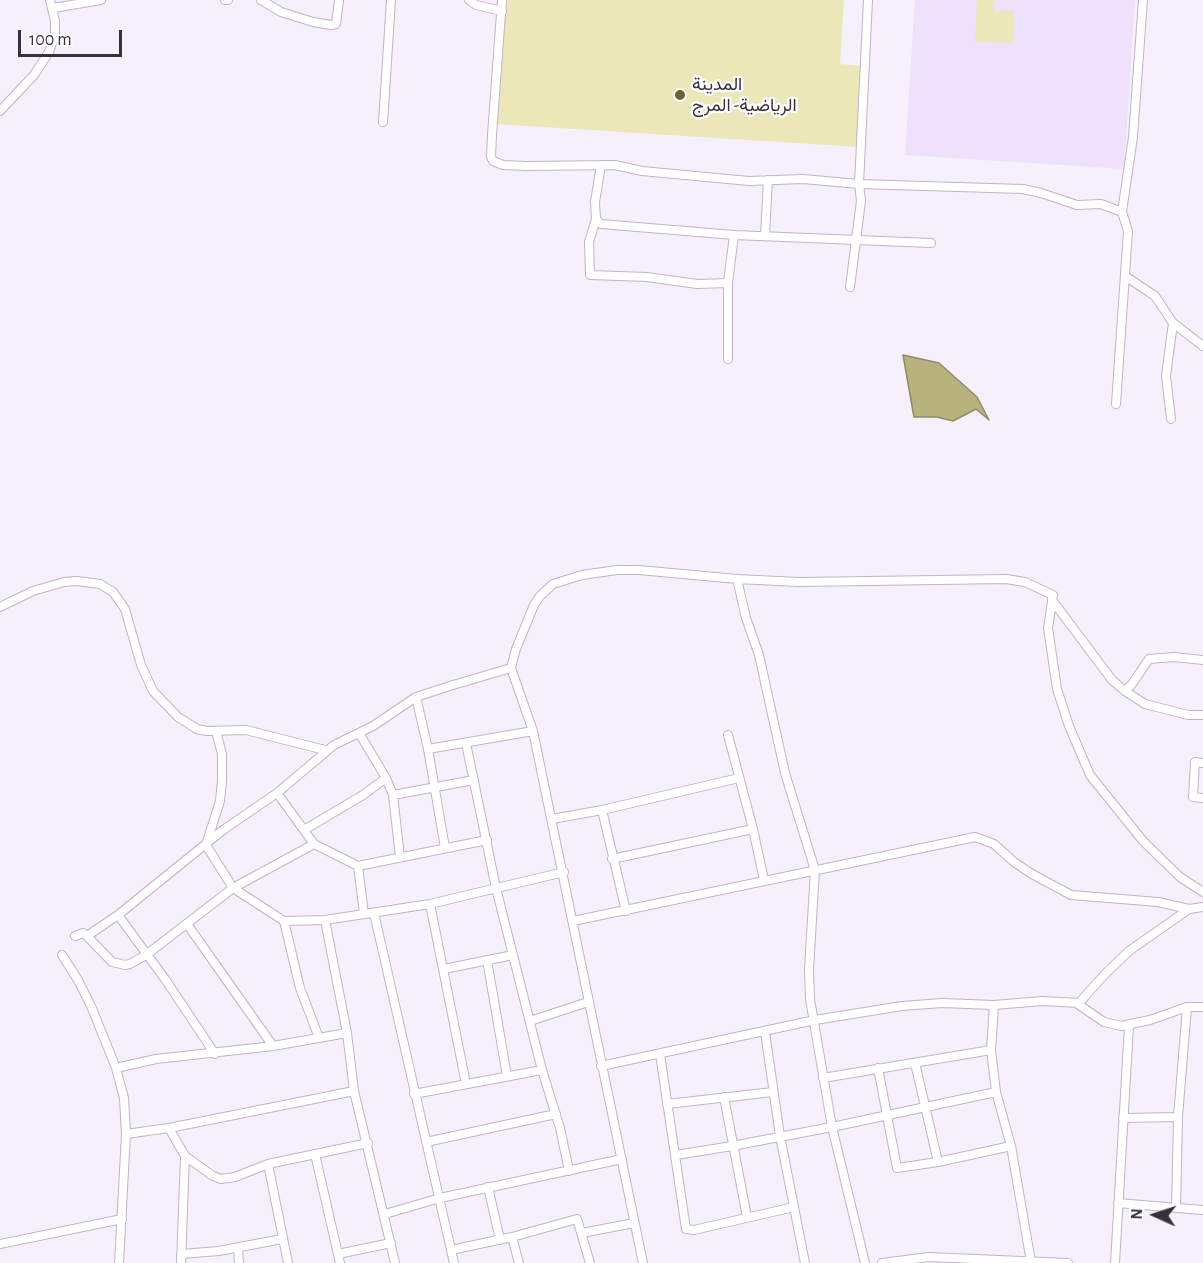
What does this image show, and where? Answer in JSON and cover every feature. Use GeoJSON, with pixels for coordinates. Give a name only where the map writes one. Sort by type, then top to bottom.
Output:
{"type":"FeatureCollection","features":[{"type":"Feature","properties":{"kind":"street"},"geometry":{"type":"LineString","coordinates":[[0,111],[34,75],[49,52],[55,35],[52,4],[101,0]]}},
{"type":"Feature","properties":{"kind":"street"},"geometry":{"type":"LineString","coordinates":[[261,0],[281,12],[331,25],[336,24],[339,0]]}},
{"type":"Feature","properties":{"kind":"street"},"geometry":{"type":"LineString","coordinates":[[383,122],[391,0]]}},
{"type":"Feature","properties":{"kind":"street"},"geometry":{"type":"LineString","coordinates":[[469,0],[476,5],[502,11]]}},
{"type":"Feature","properties":{"kind":"street"},"geometry":{"type":"LineString","coordinates":[[502,0],[491,157],[493,161],[503,165],[615,165],[672,174],[749,181],[803,179],[859,184],[1023,189],[1041,192],[1077,205],[1101,204],[1122,212]]}},
{"type":"Feature","properties":{"kind":"street"},"geometry":{"type":"LineString","coordinates":[[850,287],[861,201],[859,184],[868,0]]}},
{"type":"Feature","properties":{"kind":"street"},"geometry":{"type":"LineString","coordinates":[[1116,404],[1128,231],[1122,212],[1133,137],[1143,0]]}},
{"type":"Feature","properties":{"kind":"street"},"geometry":{"type":"LineString","coordinates":[[601,165],[595,202],[596,219],[589,242],[590,275],[647,277],[697,284],[728,283]]}},
{"type":"Feature","properties":{"kind":"street"},"geometry":{"type":"LineString","coordinates":[[765,235],[768,180]]}},
{"type":"Feature","properties":{"kind":"street"},"geometry":{"type":"LineString","coordinates":[[596,219],[606,225],[734,235],[931,243]]}},
{"type":"Feature","properties":{"kind":"street"},"geometry":{"type":"LineString","coordinates":[[728,358],[728,283],[734,235]]}},
{"type":"Feature","properties":{"kind":"street"},"geometry":{"type":"LineString","coordinates":[[1125,276],[1155,296],[1173,323],[1203,346]]}},
{"type":"Feature","properties":{"kind":"street"},"geometry":{"type":"LineString","coordinates":[[1170,419],[1166,376],[1173,323]]}},
{"type":"Feature","properties":{"kind":"street"},"geometry":{"type":"LineString","coordinates":[[643,1263],[533,730],[511,668],[516,649],[534,605],[558,581],[610,571],[639,570],[799,582],[1006,579],[1025,582],[1053,595],[1048,628],[1058,689],[1069,726],[1090,776],[1143,842],[1180,876],[1203,892]]}},
{"type":"Feature","properties":{"kind":"street"},"geometry":{"type":"LineString","coordinates":[[737,579],[746,618],[761,664],[785,773],[815,870],[809,969],[810,999],[832,1127],[865,1263]]}},
{"type":"Feature","properties":{"kind":"street"},"geometry":{"type":"LineString","coordinates":[[0,607],[33,591],[64,582],[91,582],[108,588],[125,609],[141,665],[153,691],[165,706],[189,725],[197,729],[216,731],[246,729],[325,750]]}},
{"type":"Feature","properties":{"kind":"street"},"geometry":{"type":"LineString","coordinates":[[1052,600],[1105,671],[1125,692],[1145,704],[1188,715],[1203,715]]}},
{"type":"Feature","properties":{"kind":"street"},"geometry":{"type":"LineString","coordinates":[[1125,692],[1149,659],[1167,657],[1203,660]]}},
{"type":"Feature","properties":{"kind":"street"},"geometry":{"type":"LineString","coordinates":[[87,936],[118,915],[223,830],[277,792],[325,750],[359,733],[416,698],[511,668]]}},
{"type":"Feature","properties":{"kind":"street"},"geometry":{"type":"LineString","coordinates":[[416,698],[428,749],[445,848]]}},
{"type":"Feature","properties":{"kind":"street"},"geometry":{"type":"LineString","coordinates":[[428,749],[533,730]]}},
{"type":"Feature","properties":{"kind":"street"},"geometry":{"type":"LineString","coordinates":[[216,731],[222,754],[222,780],[220,801],[206,845],[233,888],[284,921],[325,920],[430,904],[564,872]]}},
{"type":"Feature","properties":{"kind":"street"},"geometry":{"type":"LineString","coordinates":[[359,733],[386,778],[393,795],[400,857]]}},
{"type":"Feature","properties":{"kind":"street"},"geometry":{"type":"LineString","coordinates":[[728,735],[764,880]]}},
{"type":"Feature","properties":{"kind":"street"},"geometry":{"type":"LineString","coordinates":[[466,743],[496,888],[569,1171]]}},
{"type":"Feature","properties":{"kind":"street"},"geometry":{"type":"LineString","coordinates":[[1203,763],[1195,762],[1193,797],[1203,798]]}},
{"type":"Feature","properties":{"kind":"street"},"geometry":{"type":"LineString","coordinates":[[304,830],[363,795],[386,778]]}},
{"type":"Feature","properties":{"kind":"street"},"geometry":{"type":"LineString","coordinates":[[552,819],[602,810],[739,778]]}},
{"type":"Feature","properties":{"kind":"street"},"geometry":{"type":"LineString","coordinates":[[393,795],[474,780]]}},
{"type":"Feature","properties":{"kind":"street"},"geometry":{"type":"LineString","coordinates":[[277,792],[314,844],[358,866],[487,840]]}},
{"type":"Feature","properties":{"kind":"street"},"geometry":{"type":"LineString","coordinates":[[602,810],[626,911]]}},
{"type":"Feature","properties":{"kind":"street"},"geometry":{"type":"LineString","coordinates":[[612,859],[753,829]]}},
{"type":"Feature","properties":{"kind":"street"},"geometry":{"type":"LineString","coordinates":[[573,921],[975,837],[994,844],[1032,874],[1071,895],[1158,902],[1189,909],[1203,908]]}},
{"type":"Feature","properties":{"kind":"street"},"geometry":{"type":"LineString","coordinates":[[75,936],[83,933],[116,964],[130,964],[146,955],[233,888],[314,844]]}},
{"type":"Feature","properties":{"kind":"street"},"geometry":{"type":"LineString","coordinates":[[358,866],[364,914]]}},
{"type":"Feature","properties":{"kind":"street"},"geometry":{"type":"LineString","coordinates":[[430,904],[466,1084]]}},
{"type":"Feature","properties":{"kind":"street"},"geometry":{"type":"LineString","coordinates":[[601,1066],[858,1012],[922,1004],[994,1005],[1042,1001],[1076,1003],[1082,1000],[1129,951],[1189,909]]}},
{"type":"Feature","properties":{"kind":"street"},"geometry":{"type":"LineString","coordinates":[[374,913],[454,1263]]}},
{"type":"Feature","properties":{"kind":"street"},"geometry":{"type":"LineString","coordinates":[[118,915],[165,979],[214,1054]]}},
{"type":"Feature","properties":{"kind":"street"},"geometry":{"type":"LineString","coordinates":[[325,920],[347,1033],[354,1091],[395,1263]]}},
{"type":"Feature","properties":{"kind":"street"},"geometry":{"type":"LineString","coordinates":[[284,921],[300,988],[319,1038]]}},
{"type":"Feature","properties":{"kind":"street"},"geometry":{"type":"LineString","coordinates":[[187,924],[273,1046]]}},
{"type":"Feature","properties":{"kind":"street"},"geometry":{"type":"LineString","coordinates":[[62,955],[91,1006],[116,1068],[124,1098],[126,1134],[119,1263]]}},
{"type":"Feature","properties":{"kind":"street"},"geometry":{"type":"LineString","coordinates":[[444,969],[513,955]]}},
{"type":"Feature","properties":{"kind":"street"},"geometry":{"type":"LineString","coordinates":[[487,960],[507,1076]]}},
{"type":"Feature","properties":{"kind":"street"},"geometry":{"type":"LineString","coordinates":[[530,1021],[588,1002]]}},
{"type":"Feature","properties":{"kind":"street"},"geometry":{"type":"LineString","coordinates":[[1076,1003],[1104,1022],[1130,1026],[1187,1007],[1203,1007]]}},
{"type":"Feature","properties":{"kind":"street"},"geometry":{"type":"LineString","coordinates":[[994,1005],[991,1050],[996,1092],[1011,1146],[1030,1262]]}},
{"type":"Feature","properties":{"kind":"street"},"geometry":{"type":"LineString","coordinates":[[1176,1208],[1178,1117],[1187,1007]]}},
{"type":"Feature","properties":{"kind":"street"},"geometry":{"type":"LineString","coordinates":[[1115,1263],[1130,1026]]}},
{"type":"Feature","properties":{"kind":"street"},"geometry":{"type":"LineString","coordinates":[[765,1032],[780,1136],[805,1263]]}},
{"type":"Feature","properties":{"kind":"street"},"geometry":{"type":"LineString","coordinates":[[116,1068],[156,1059],[273,1046],[347,1033]]}},
{"type":"Feature","properties":{"kind":"street"},"geometry":{"type":"LineString","coordinates":[[823,1078],[991,1050]]}},
{"type":"Feature","properties":{"kind":"street"},"geometry":{"type":"LineString","coordinates":[[660,1054],[687,1230],[794,1207]]}},
{"type":"Feature","properties":{"kind":"street"},"geometry":{"type":"LineString","coordinates":[[915,1063],[938,1162]]}},
{"type":"Feature","properties":{"kind":"street"},"geometry":{"type":"LineString","coordinates":[[878,1068],[896,1168],[938,1162],[1011,1146]]}},
{"type":"Feature","properties":{"kind":"street"},"geometry":{"type":"LineString","coordinates":[[414,1094],[542,1070]]}},
{"type":"Feature","properties":{"kind":"street"},"geometry":{"type":"LineString","coordinates":[[126,1134],[169,1128],[354,1091]]}},
{"type":"Feature","properties":{"kind":"street"},"geometry":{"type":"LineString","coordinates":[[667,1104],[773,1092]]}},
{"type":"Feature","properties":{"kind":"street"},"geometry":{"type":"LineString","coordinates":[[676,1155],[832,1127],[996,1092]]}},
{"type":"Feature","properties":{"kind":"street"},"geometry":{"type":"LineString","coordinates":[[724,1097],[747,1218]]}},
{"type":"Feature","properties":{"kind":"street"},"geometry":{"type":"LineString","coordinates":[[426,1142],[556,1114]]}},
{"type":"Feature","properties":{"kind":"street"},"geometry":{"type":"LineString","coordinates":[[1124,1118],[1178,1117]]}},
{"type":"Feature","properties":{"kind":"street"},"geometry":{"type":"LineString","coordinates":[[169,1128],[185,1156],[221,1179],[235,1177],[268,1164],[368,1143]]}},
{"type":"Feature","properties":{"kind":"street"},"geometry":{"type":"LineString","coordinates":[[315,1154],[340,1263]]}},
{"type":"Feature","properties":{"kind":"street"},"geometry":{"type":"LineString","coordinates":[[185,1156],[181,1259],[282,1239]]}},
{"type":"Feature","properties":{"kind":"street"},"geometry":{"type":"LineString","coordinates":[[385,1214],[488,1187],[622,1160]]}},
{"type":"Feature","properties":{"kind":"street"},"geometry":{"type":"LineString","coordinates":[[268,1164],[288,1263]]}},
{"type":"Feature","properties":{"kind":"street"},"geometry":{"type":"LineString","coordinates":[[488,1187],[500,1240]]}},
{"type":"Feature","properties":{"kind":"street"},"geometry":{"type":"LineString","coordinates":[[1118,1203],[1203,1210]]}},
{"type":"Feature","properties":{"kind":"street"},"geometry":{"type":"LineString","coordinates":[[0,1244],[122,1219]]}},
{"type":"Feature","properties":{"kind":"street"},"geometry":{"type":"LineString","coordinates":[[451,1250],[500,1240],[576,1219],[590,1263]]}},
{"type":"Feature","properties":{"kind":"street"},"geometry":{"type":"LineString","coordinates":[[582,1233],[634,1223]]}},
{"type":"Feature","properties":{"kind":"street"},"geometry":{"type":"LineString","coordinates":[[512,1237],[519,1263]]}},
{"type":"Feature","properties":{"kind":"street"},"geometry":{"type":"LineString","coordinates":[[338,1254],[391,1243]]}},
{"type":"Feature","properties":{"kind":"street"},"geometry":{"type":"LineString","coordinates":[[238,1248],[239,1263]]}},
{"type":"Feature","properties":{"kind":"street"},"geometry":{"type":"LineString","coordinates":[[882,1263],[929,1257],[1068,1263]]}},
{"type":"Feature","properties":{"kind":"shaded area","name":"المدينة الرياضية- المرج"},"geometry":{"type":"Polygon","coordinates":[[[504,0],[844,0],[840,64],[864,66],[859,147],[496,124],[504,0]]]}},
{"type":"Feature","properties":{"kind":"shaded area"},"geometry":{"type":"Polygon","coordinates":[[[915,0],[1135,0],[1124,169],[905,155],[915,0]]]}},
{"type":"Feature","properties":{"kind":"shaded area"},"geometry":{"type":"Polygon","coordinates":[[[977,0],[994,0],[994,11],[1014,11],[1013,43],[975,42],[977,0]]]}},
{"type":"Feature","properties":{"kind":"shaded area"},"geometry":{"type":"Polygon","coordinates":[[[903,355],[939,363],[977,397],[989,420],[976,409],[953,421],[937,417],[914,417],[903,355]]]}},
{"type":"Feature","properties":{"kind":"place","name":"المدينة الرياضية- المرج"},"geometry":{"type":"Point","coordinates":[680,95]}}]}
